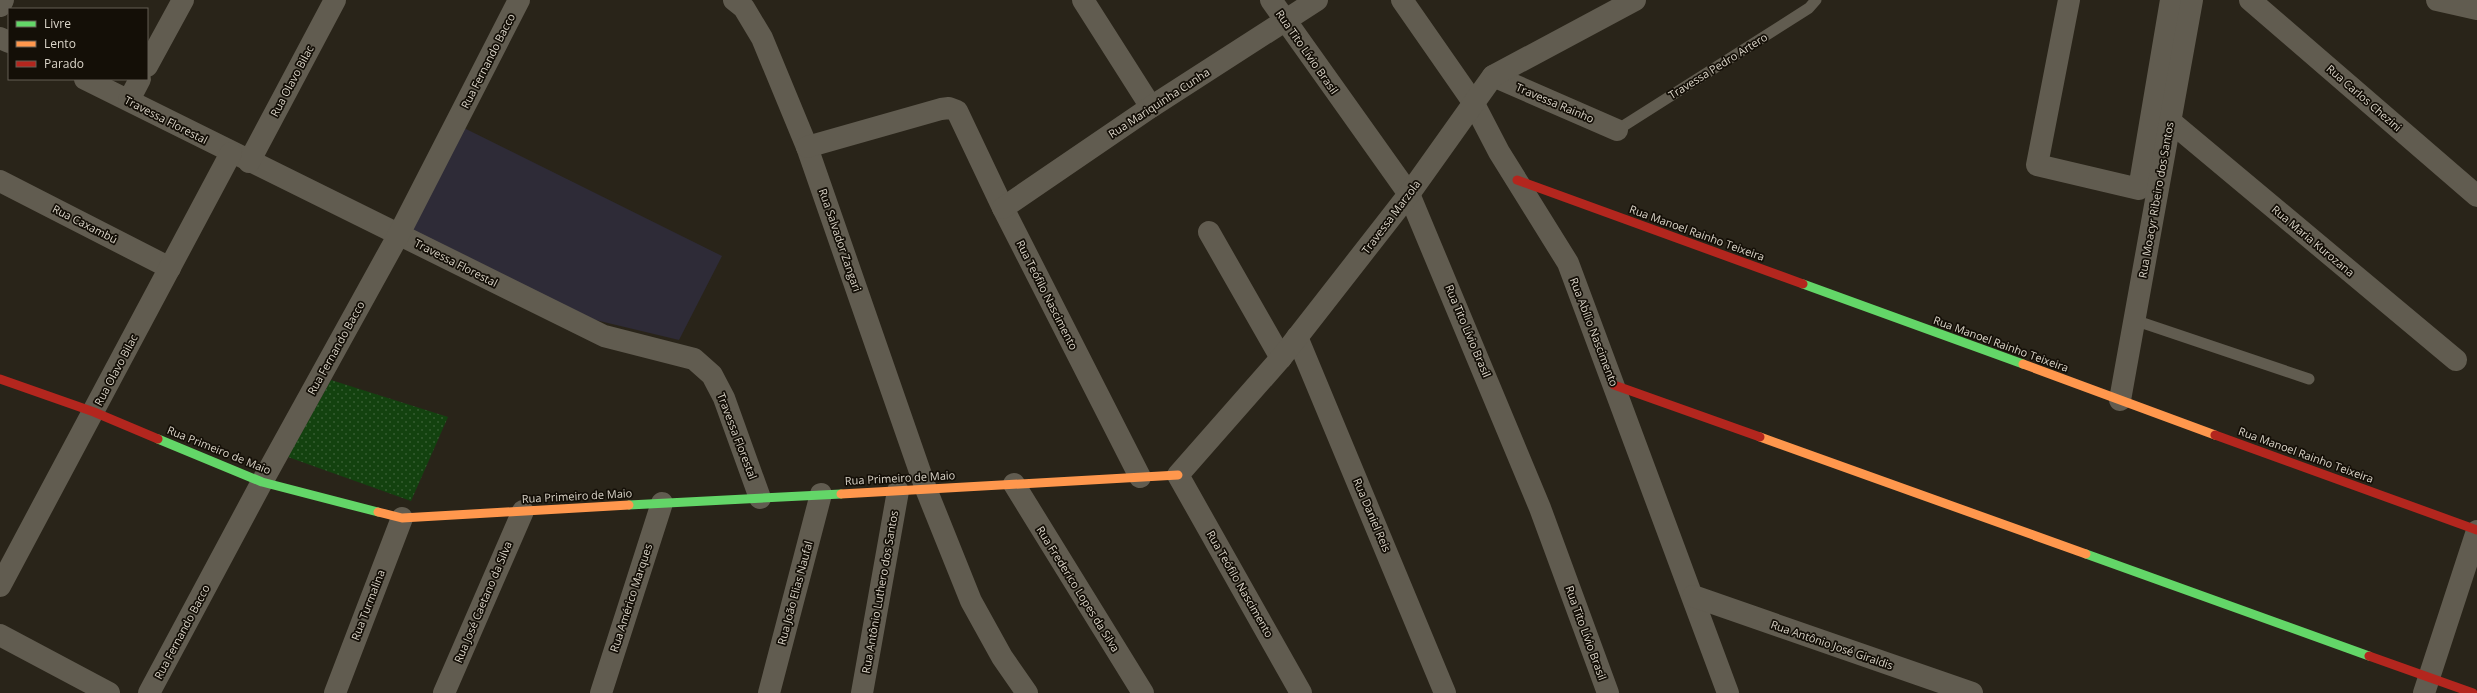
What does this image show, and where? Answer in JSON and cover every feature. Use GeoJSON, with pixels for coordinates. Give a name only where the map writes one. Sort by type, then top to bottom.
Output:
{"type":"FeatureCollection","features":[{"type":"Feature","properties":{"kind":"street"},"geometry":{"type":"LineString","coordinates":[[0,6],[3,0]]}},
{"type":"Feature","properties":{"kind":"street"},"geometry":{"type":"LineString","coordinates":[[148,64],[183,0]]}},
{"type":"Feature","properties":{"kind":"street","name":"Rua Olavo Bilac"},"geometry":{"type":"LineString","coordinates":[[0,586],[170,268],[240,158],[335,0]]}},
{"type":"Feature","properties":{"kind":"street","name":"Rua Fernando Bacco"},"geometry":{"type":"LineString","coordinates":[[149,693],[262,482],[399,234],[520,0]]}},
{"type":"Feature","properties":{"kind":"street","name":"Rua Salvador Zangari"},"geometry":{"type":"LineString","coordinates":[[734,0],[744,8],[762,38],[807,147],[926,489],[971,601],[1002,657],[1027,693]]}},
{"type":"Feature","properties":{"kind":"street"},"geometry":{"type":"LineString","coordinates":[[757,0],[762,38]]}},
{"type":"Feature","properties":{"kind":"street"},"geometry":{"type":"LineString","coordinates":[[1082,0],[1151,107]]}},
{"type":"Feature","properties":{"kind":"street","name":"Rua Tito Lívio Brasil"},"geometry":{"type":"LineString","coordinates":[[1271,0],[1284,21],[1409,194],[1540,508],[1608,693]]}},
{"type":"Feature","properties":{"kind":"street","name":"Rua Mariquinha Cunha"},"geometry":{"type":"LineString","coordinates":[[1003,208],[1151,107],[1317,0]]}},
{"type":"Feature","properties":{"kind":"street","name":"Rua Abílio Nascimento"},"geometry":{"type":"LineString","coordinates":[[1402,0],[1473,102],[1517,180],[1568,263],[1728,693]]}},
{"type":"Feature","properties":{"kind":"street","name":"Travessa Marzola"},"geometry":{"type":"LineString","coordinates":[[1178,475],[1281,358],[1409,194],[1473,102],[1493,76],[1635,0]]}},
{"type":"Feature","properties":{"kind":"street"},"geometry":{"type":"LineString","coordinates":[[2069,0],[2037,165],[2139,189],[2171,0]]}},
{"type":"Feature","properties":{"kind":"street","name":"Rua Moacyr Ribeiro dos Santos"},"geometry":{"type":"LineString","coordinates":[[2120,400],[2192,0]]}},
{"type":"Feature","properties":{"kind":"street","name":"Rua Carlos Chezini"},"geometry":{"type":"LineString","coordinates":[[2250,0],[2477,196]]}},
{"type":"Feature","properties":{"kind":"street"},"geometry":{"type":"LineString","coordinates":[[2437,0],[2477,9]]}},
{"type":"Feature","properties":{"kind":"street","name":"Travessa Rainho"},"geometry":{"type":"LineString","coordinates":[[1493,76],[1617,130]]}},
{"type":"Feature","properties":{"kind":"street","name":"Travessa Florestal"},"geometry":{"type":"LineString","coordinates":[[87,80],[129,100],[240,158],[399,234],[604,336],[694,359],[712,376],[724,398],[760,498]]}},
{"type":"Feature","properties":{"kind":"street"},"geometry":{"type":"LineString","coordinates":[[129,100],[139,80]]}},
{"type":"Feature","properties":{"kind":"street","name":"Rua Teófilo Nascimento"},"geometry":{"type":"LineString","coordinates":[[807,147],[941,109],[949,108],[957,111],[1003,208],[1140,478]]}},
{"type":"Feature","properties":{"kind":"street","name":"Rua Maria Kurozana"},"geometry":{"type":"LineString","coordinates":[[2170,121],[2456,360]]}},
{"type":"Feature","properties":{"kind":"street","name":"Rua Caxambú"},"geometry":{"type":"LineString","coordinates":[[0,180],[170,268]]}},
{"type":"Feature","properties":{"kind":"street","name":"Rua Manoel Rainho Teixeira"},"geometry":{"type":"LineString","coordinates":[[1517,180],[2477,530]]}},
{"type":"Feature","properties":{"kind":"street"},"geometry":{"type":"LineString","coordinates":[[1209,232],[1281,358]]}},
{"type":"Feature","properties":{"kind":"street","name":"Rua Daniel Reis"},"geometry":{"type":"LineString","coordinates":[[1297,337],[1445,693]]}},
{"type":"Feature","properties":{"kind":"street","name":"Rua Primeiro de Maio"},"geometry":{"type":"LineString","coordinates":[[0,379],[94,412],[262,482],[402,518],[1178,475]]}},
{"type":"Feature","properties":{"kind":"street"},"geometry":{"type":"LineString","coordinates":[[1614,385],[2426,685],[2473,693]]}},
{"type":"Feature","properties":{"kind":"street","name":"Rua Teófilo Nascimento"},"geometry":{"type":"LineString","coordinates":[[1178,475],[1302,693]]}},
{"type":"Feature","properties":{"kind":"street","name":"Rua Frederico Lopes da Silva"},"geometry":{"type":"LineString","coordinates":[[1014,484],[1143,693]]}},
{"type":"Feature","properties":{"kind":"street","name":"Rua Antônio Luthero dos Santos"},"geometry":{"type":"LineString","coordinates":[[862,693],[898,490]]}},
{"type":"Feature","properties":{"kind":"street","name":"Rua João Elias Naufal"},"geometry":{"type":"LineString","coordinates":[[769,693],[821,494]]}},
{"type":"Feature","properties":{"kind":"street","name":"Rua Américo Marques"},"geometry":{"type":"LineString","coordinates":[[601,693],[662,503]]}},
{"type":"Feature","properties":{"kind":"street","name":"Rua José Caetano da Silva"},"geometry":{"type":"LineString","coordinates":[[444,693],[522,511]]}},
{"type":"Feature","properties":{"kind":"street","name":"Rua Turmalina"},"geometry":{"type":"LineString","coordinates":[[335,693],[402,518]]}},
{"type":"Feature","properties":{"kind":"street"},"geometry":{"type":"LineString","coordinates":[[2426,685],[2477,530]]}},
{"type":"Feature","properties":{"kind":"street","name":"Rua Antônio José Giraldis"},"geometry":{"type":"LineString","coordinates":[[1693,596],[1972,693]]}},
{"type":"Feature","properties":{"kind":"street"},"geometry":{"type":"LineString","coordinates":[[0,635],[109,693]]}},
{"type":"Feature","properties":{"kind":"lane","name":"Travessa Pedro Artero"},"geometry":{"type":"LineString","coordinates":[[1617,130],[1810,8],[1816,0]]}},
{"type":"Feature","properties":{"kind":"lane"},"geometry":{"type":"LineString","coordinates":[[2134,320],[2309,379]]}},
{"type":"Feature","properties":{"kind":"shaded area"},"geometry":{"type":"Polygon","coordinates":[[[460,126],[722,256],[679,340],[587,318],[406,227],[460,126]]]}},
{"type":"Feature","properties":{"kind":"green space"},"geometry":{"type":"Polygon","coordinates":[[[331,380],[448,417],[411,501],[288,457],[331,380]]]}},
{"type":"Feature","properties":{"kind":"traffic: fast"},"geometry":{"type":"LineString","coordinates":[[1803,284],[2023,364]]}},
{"type":"Feature","properties":{"kind":"traffic: fast"},"geometry":{"type":"LineString","coordinates":[[158,439],[262,482],[378,512]]}},
{"type":"Feature","properties":{"kind":"traffic: fast"},"geometry":{"type":"LineString","coordinates":[[629,505],[841,494]]}},
{"type":"Feature","properties":{"kind":"traffic: fast"},"geometry":{"type":"LineString","coordinates":[[2086,554],[2369,656]]}},
{"type":"Feature","properties":{"kind":"traffic: slow"},"geometry":{"type":"LineString","coordinates":[[2023,364],[2215,435]]}},
{"type":"Feature","properties":{"kind":"traffic: slow"},"geometry":{"type":"LineString","coordinates":[[1760,437],[2086,554]]}},
{"type":"Feature","properties":{"kind":"traffic: slow"},"geometry":{"type":"LineString","coordinates":[[841,494],[1178,475]]}},
{"type":"Feature","properties":{"kind":"traffic: slow"},"geometry":{"type":"LineString","coordinates":[[378,512],[402,518],[629,505]]}},
{"type":"Feature","properties":{"kind":"traffic: jam"},"geometry":{"type":"LineString","coordinates":[[1517,180],[1803,284]]}},
{"type":"Feature","properties":{"kind":"traffic: jam"},"geometry":{"type":"LineString","coordinates":[[0,379],[94,412],[158,439]]}},
{"type":"Feature","properties":{"kind":"traffic: jam"},"geometry":{"type":"LineString","coordinates":[[1614,385],[1760,437]]}},
{"type":"Feature","properties":{"kind":"traffic: jam"},"geometry":{"type":"LineString","coordinates":[[2215,435],[2477,530]]}},
{"type":"Feature","properties":{"kind":"traffic: jam"},"geometry":{"type":"LineString","coordinates":[[2369,656],[2473,693]]}}]}
